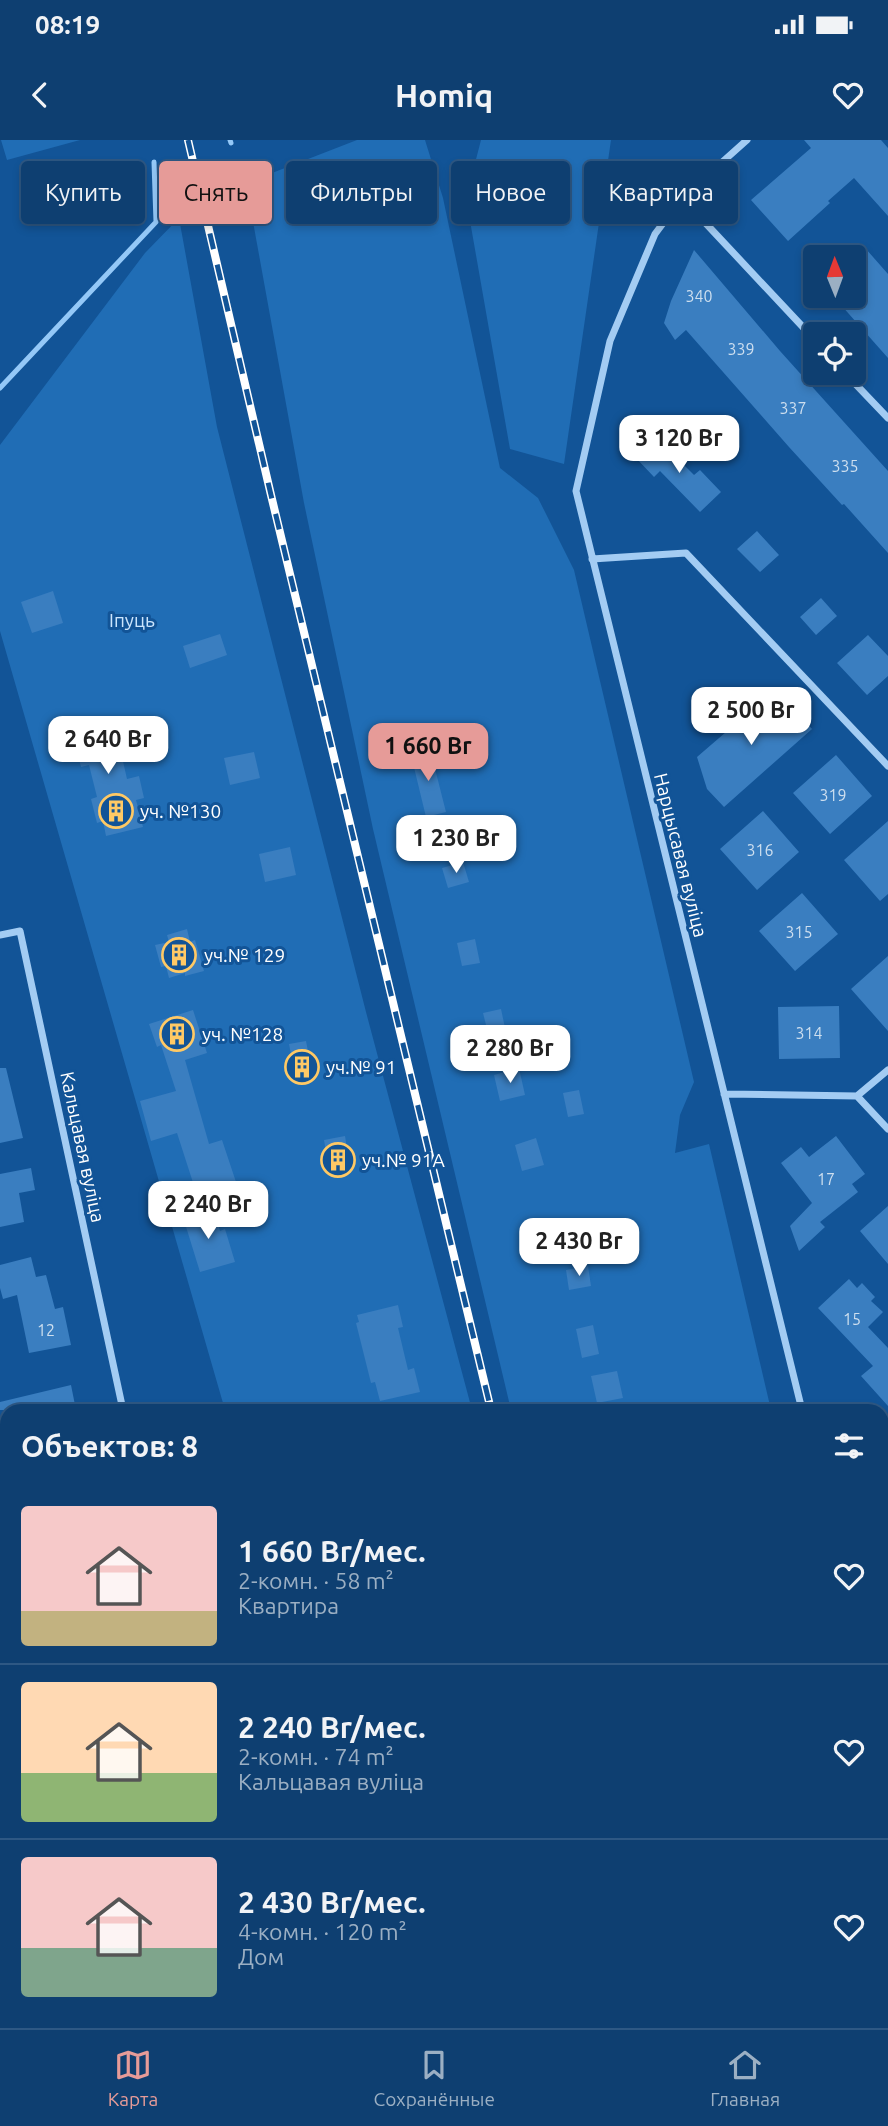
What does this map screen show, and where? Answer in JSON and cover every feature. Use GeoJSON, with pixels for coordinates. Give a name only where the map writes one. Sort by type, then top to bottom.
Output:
{"type":"FeatureCollection","features":[{"type":"Feature","properties":{"kind":"street","name":"Нарцысавая вуліца"},"geometry":{"type":"LineString","coordinates":[[723,161],[747,140]]}},
{"type":"Feature","properties":{"kind":"street","name":"Нарцысавая вуліца"},"geometry":{"type":"LineString","coordinates":[[662,224],[654,234],[611,341],[576,491],[801,1404]]}},
{"type":"Feature","properties":{"kind":"street"},"geometry":{"type":"LineString","coordinates":[[706,224],[803,327]]}},
{"type":"Feature","properties":{"kind":"street"},"geometry":{"type":"LineString","coordinates":[[856,385],[888,418]]}},
{"type":"Feature","properties":{"kind":"street"},"geometry":{"type":"LineString","coordinates":[[593,559],[686,553],[888,766]]}},
{"type":"Feature","properties":{"kind":"street","name":"Кальцавая вуліца"},"geometry":{"type":"LineString","coordinates":[[0,935],[20,931],[122,1404]]}},
{"type":"Feature","properties":{"kind":"street"},"geometry":{"type":"LineString","coordinates":[[724,1094],[857,1096],[888,1070]]}},
{"type":"Feature","properties":{"kind":"street"},"geometry":{"type":"LineString","coordinates":[[857,1096],[888,1129]]}},
{"type":"Feature","properties":{"kind":"green space"},"geometry":{"type":"Polygon","coordinates":[[[1,140],[80,140],[7,160],[1,140]]]}},
{"type":"Feature","properties":{"kind":"green space"},"geometry":{"type":"Polygon","coordinates":[[[357,140],[425,140],[432,161],[303,161],[357,140]]]}},
{"type":"Feature","properties":{"kind":"green space"},"geometry":{"type":"Polygon","coordinates":[[[481,140],[611,140],[608,161],[584,161],[584,224],[599,224],[564,464],[510,449],[471,224],[570,224],[570,161],[476,161],[481,140]]]}},
{"type":"Feature","properties":{"kind":"green space"},"geometry":{"type":"Polygon","coordinates":[[[286,168],[286,224],[437,224],[437,179],[500,468],[538,498],[574,570],[694,1082],[680,1115],[675,1153],[709,1144],[770,1404],[510,1404],[373,829],[304,503],[253,224],[272,224],[272,173],[286,168]]]}},
{"type":"Feature","properties":{"kind":"green space","name":"Іпуць"},"geometry":{"type":"Polygon","coordinates":[[[173,224],[180,224],[217,427],[366,1012],[470,1404],[223,1404],[0,631],[0,445],[145,253],[173,224]]]}},
{"type":"Feature","properties":{"kind":"building"},"geometry":{"type":"Polygon","coordinates":[[[804,140],[881,140],[888,148],[888,216],[854,178],[788,241],[751,200],[811,148],[804,140]]]}},
{"type":"Feature","properties":{"kind":"building"},"geometry":{"type":"Polygon","coordinates":[[[866,249],[888,274],[888,358],[866,333],[866,322],[856,322],[844,308],[866,308],[866,249]]]}},
{"type":"Feature","properties":{"kind":"building"},"geometry":{"type":"Polygon","coordinates":[[[694,250],[803,377],[803,385],[811,385],[888,471],[888,553],[789,447],[686,330],[675,340],[664,323],[694,250]]]}},
{"type":"Feature","properties":{"kind":"building"},"geometry":{"type":"Polygon","coordinates":[[[657,438],[694,475],[700,470],[721,492],[700,512],[660,471],[654,477],[636,458],[657,438]]]}},
{"type":"Feature","properties":{"kind":"building"},"geometry":{"type":"Polygon","coordinates":[[[757,531],[779,555],[760,572],[737,549],[757,531]]]}},
{"type":"Feature","properties":{"kind":"building"},"geometry":{"type":"Polygon","coordinates":[[[53,591],[63,623],[32,633],[21,602],[53,591]]]}},
{"type":"Feature","properties":{"kind":"building"},"geometry":{"type":"Polygon","coordinates":[[[821,598],[837,616],[816,635],[800,617],[821,598]]]}},
{"type":"Feature","properties":{"kind":"building"},"geometry":{"type":"Polygon","coordinates":[[[220,634],[227,655],[190,668],[183,646],[220,634]]]}},
{"type":"Feature","properties":{"kind":"building"},"geometry":{"type":"Polygon","coordinates":[[[868,635],[888,656],[888,676],[867,695],[837,663],[868,635]]]}},
{"type":"Feature","properties":{"kind":"building"},"geometry":{"type":"Polygon","coordinates":[[[776,689],[812,729],[724,807],[707,789],[697,757],[776,689]]]}},
{"type":"Feature","properties":{"kind":"building"},"geometry":{"type":"Polygon","coordinates":[[[113,717],[127,779],[139,776],[144,798],[136,800],[143,827],[106,836],[103,821],[97,823],[91,799],[97,797],[89,765],[81,767],[78,755],[70,757],[66,738],[74,736],[71,726],[113,717]]]}},
{"type":"Feature","properties":{"kind":"building"},"geometry":{"type":"Polygon","coordinates":[[[430,749],[446,812],[426,817],[411,755],[430,749]]]}},
{"type":"Feature","properties":{"kind":"building"},"geometry":{"type":"Polygon","coordinates":[[[254,752],[260,778],[230,785],[224,758],[254,752]]]}},
{"type":"Feature","properties":{"kind":"building"},"geometry":{"type":"Polygon","coordinates":[[[836,755],[872,796],[830,834],[793,793],[836,755]]]}},
{"type":"Feature","properties":{"kind":"building"},"geometry":{"type":"Polygon","coordinates":[[[763,811],[799,852],[757,890],[720,849],[763,811]]]}},
{"type":"Feature","properties":{"kind":"building"},"geometry":{"type":"Polygon","coordinates":[[[888,821],[888,894],[880,901],[844,860],[888,821]]]}},
{"type":"Feature","properties":{"kind":"building"},"geometry":{"type":"Polygon","coordinates":[[[290,847],[296,875],[265,882],[259,854],[290,847]]]}},
{"type":"Feature","properties":{"kind":"building"},"geometry":{"type":"Polygon","coordinates":[[[463,862],[469,882],[448,888],[442,868],[463,862]]]}},
{"type":"Feature","properties":{"kind":"building"},"geometry":{"type":"Polygon","coordinates":[[[802,893],[838,934],[795,971],[759,931],[802,893]]]}},
{"type":"Feature","properties":{"kind":"building","name":"уч.№ 129"},"geometry":{"type":"Polygon","coordinates":[[[187,929],[190,942],[195,940],[204,971],[169,978],[166,966],[161,967],[155,945],[169,942],[167,935],[187,929]]]}},
{"type":"Feature","properties":{"kind":"building"},"geometry":{"type":"Polygon","coordinates":[[[475,939],[480,963],[462,966],[457,943],[475,939]]]}},
{"type":"Feature","properties":{"kind":"building"},"geometry":{"type":"Polygon","coordinates":[[[888,956],[888,1031],[851,989],[888,956]]]}},
{"type":"Feature","properties":{"kind":"building"},"geometry":{"type":"Polygon","coordinates":[[[839,1006],[840,1058],[779,1059],[778,1007],[839,1006]]]}},
{"type":"Feature","properties":{"kind":"building"},"geometry":{"type":"Polygon","coordinates":[[[501,1009],[507,1037],[490,1041],[483,1013],[501,1009]]]}},
{"type":"Feature","properties":{"kind":"building"},"geometry":{"type":"Polygon","coordinates":[[[193,1010],[207,1053],[185,1060],[209,1144],[222,1140],[236,1182],[197,1195],[177,1133],[151,1141],[140,1101],[176,1091],[161,1045],[157,1047],[149,1024],[193,1010]]]}},
{"type":"Feature","properties":{"kind":"building","name":"уч.№ 91"},"geometry":{"type":"Polygon","coordinates":[[[306,1041],[313,1077],[296,1080],[289,1044],[306,1041]]]}},
{"type":"Feature","properties":{"kind":"building"},"geometry":{"type":"Polygon","coordinates":[[[0,1068],[6,1068],[23,1138],[0,1143],[0,1068]]]}},
{"type":"Feature","properties":{"kind":"building"},"geometry":{"type":"Polygon","coordinates":[[[519,1068],[525,1095],[500,1101],[494,1075],[519,1068]]]}},
{"type":"Feature","properties":{"kind":"building"},"geometry":{"type":"Polygon","coordinates":[[[579,1090],[584,1114],[568,1117],[563,1093],[579,1090]]]}},
{"type":"Feature","properties":{"kind":"building","name":"уч.№ 91А"},"geometry":{"type":"Polygon","coordinates":[[[345,1136],[351,1173],[330,1176],[324,1140],[345,1136]]]}},
{"type":"Feature","properties":{"kind":"building"},"geometry":{"type":"Polygon","coordinates":[[[836,1136],[865,1174],[852,1184],[858,1192],[820,1222],[825,1227],[799,1251],[790,1226],[812,1203],[781,1163],[801,1147],[809,1157],[836,1136]]]}},
{"type":"Feature","properties":{"kind":"building"},"geometry":{"type":"Polygon","coordinates":[[[536,1138],[544,1165],[522,1171],[515,1145],[536,1138]]]}},
{"type":"Feature","properties":{"kind":"building"},"geometry":{"type":"Polygon","coordinates":[[[31,1168],[35,1190],[19,1193],[24,1222],[0,1227],[0,1174],[31,1168]]]}},
{"type":"Feature","properties":{"kind":"building"},"geometry":{"type":"Polygon","coordinates":[[[888,1206],[888,1264],[860,1231],[888,1206]]]}},
{"type":"Feature","properties":{"kind":"building"},"geometry":{"type":"Polygon","coordinates":[[[213,1208],[220,1231],[225,1229],[235,1262],[200,1272],[183,1217],[213,1208]]]}},
{"type":"Feature","properties":{"kind":"building"},"geometry":{"type":"Polygon","coordinates":[[[561,1219],[566,1241],[543,1247],[537,1224],[561,1219]]]}},
{"type":"Feature","properties":{"kind":"building"},"geometry":{"type":"Polygon","coordinates":[[[31,1257],[36,1277],[46,1275],[55,1309],[63,1307],[71,1345],[29,1353],[17,1295],[3,1299],[0,1265],[31,1257]]]}},
{"type":"Feature","properties":{"kind":"building"},"geometry":{"type":"Polygon","coordinates":[[[588,1266],[591,1286],[569,1290],[566,1270],[588,1266]]]}},
{"type":"Feature","properties":{"kind":"building"},"geometry":{"type":"Polygon","coordinates":[[[849,1279],[857,1288],[862,1283],[875,1297],[871,1301],[883,1312],[868,1327],[888,1348],[888,1404],[861,1376],[873,1366],[818,1308],[849,1279]]]}},
{"type":"Feature","properties":{"kind":"building"},"geometry":{"type":"Polygon","coordinates":[[[398,1305],[403,1327],[398,1328],[408,1370],[414,1368],[420,1392],[380,1401],[375,1382],[371,1383],[356,1323],[359,1322],[357,1315],[398,1305]]]}},
{"type":"Feature","properties":{"kind":"building"},"geometry":{"type":"Polygon","coordinates":[[[593,1325],[599,1354],[582,1358],[576,1329],[593,1325]]]}},
{"type":"Feature","properties":{"kind":"building"},"geometry":{"type":"Polygon","coordinates":[[[617,1371],[623,1398],[597,1403],[591,1376],[617,1371]]]}},
{"type":"Feature","properties":{"kind":"building"},"geometry":{"type":"Polygon","coordinates":[[[71,1385],[75,1404],[0,1404],[71,1385]]]}},
{"type":"Feature","properties":{"kind":"waterway"},"geometry":{"type":"LineString","coordinates":[[0,388],[156,222],[154,162]]}},
{"type":"Feature","properties":{"kind":"railway"},"geometry":{"type":"LineString","coordinates":[[188,140],[490,1404]]}},
{"type":"Feature","properties":{"kind":"place","name":"уч. №130"},"geometry":{"type":"Point","coordinates":[116,811]}},
{"type":"Feature","properties":{"kind":"place","name":"уч.№ 129"},"geometry":{"type":"Point","coordinates":[179,955]}},
{"type":"Feature","properties":{"kind":"place","name":"уч. №128"},"geometry":{"type":"Point","coordinates":[177,1034]}},
{"type":"Feature","properties":{"kind":"place","name":"уч.№ 91"},"geometry":{"type":"Point","coordinates":[302,1067]}},
{"type":"Feature","properties":{"kind":"place","name":"уч.№ 91А"},"geometry":{"type":"Point","coordinates":[338,1160]}}]}
